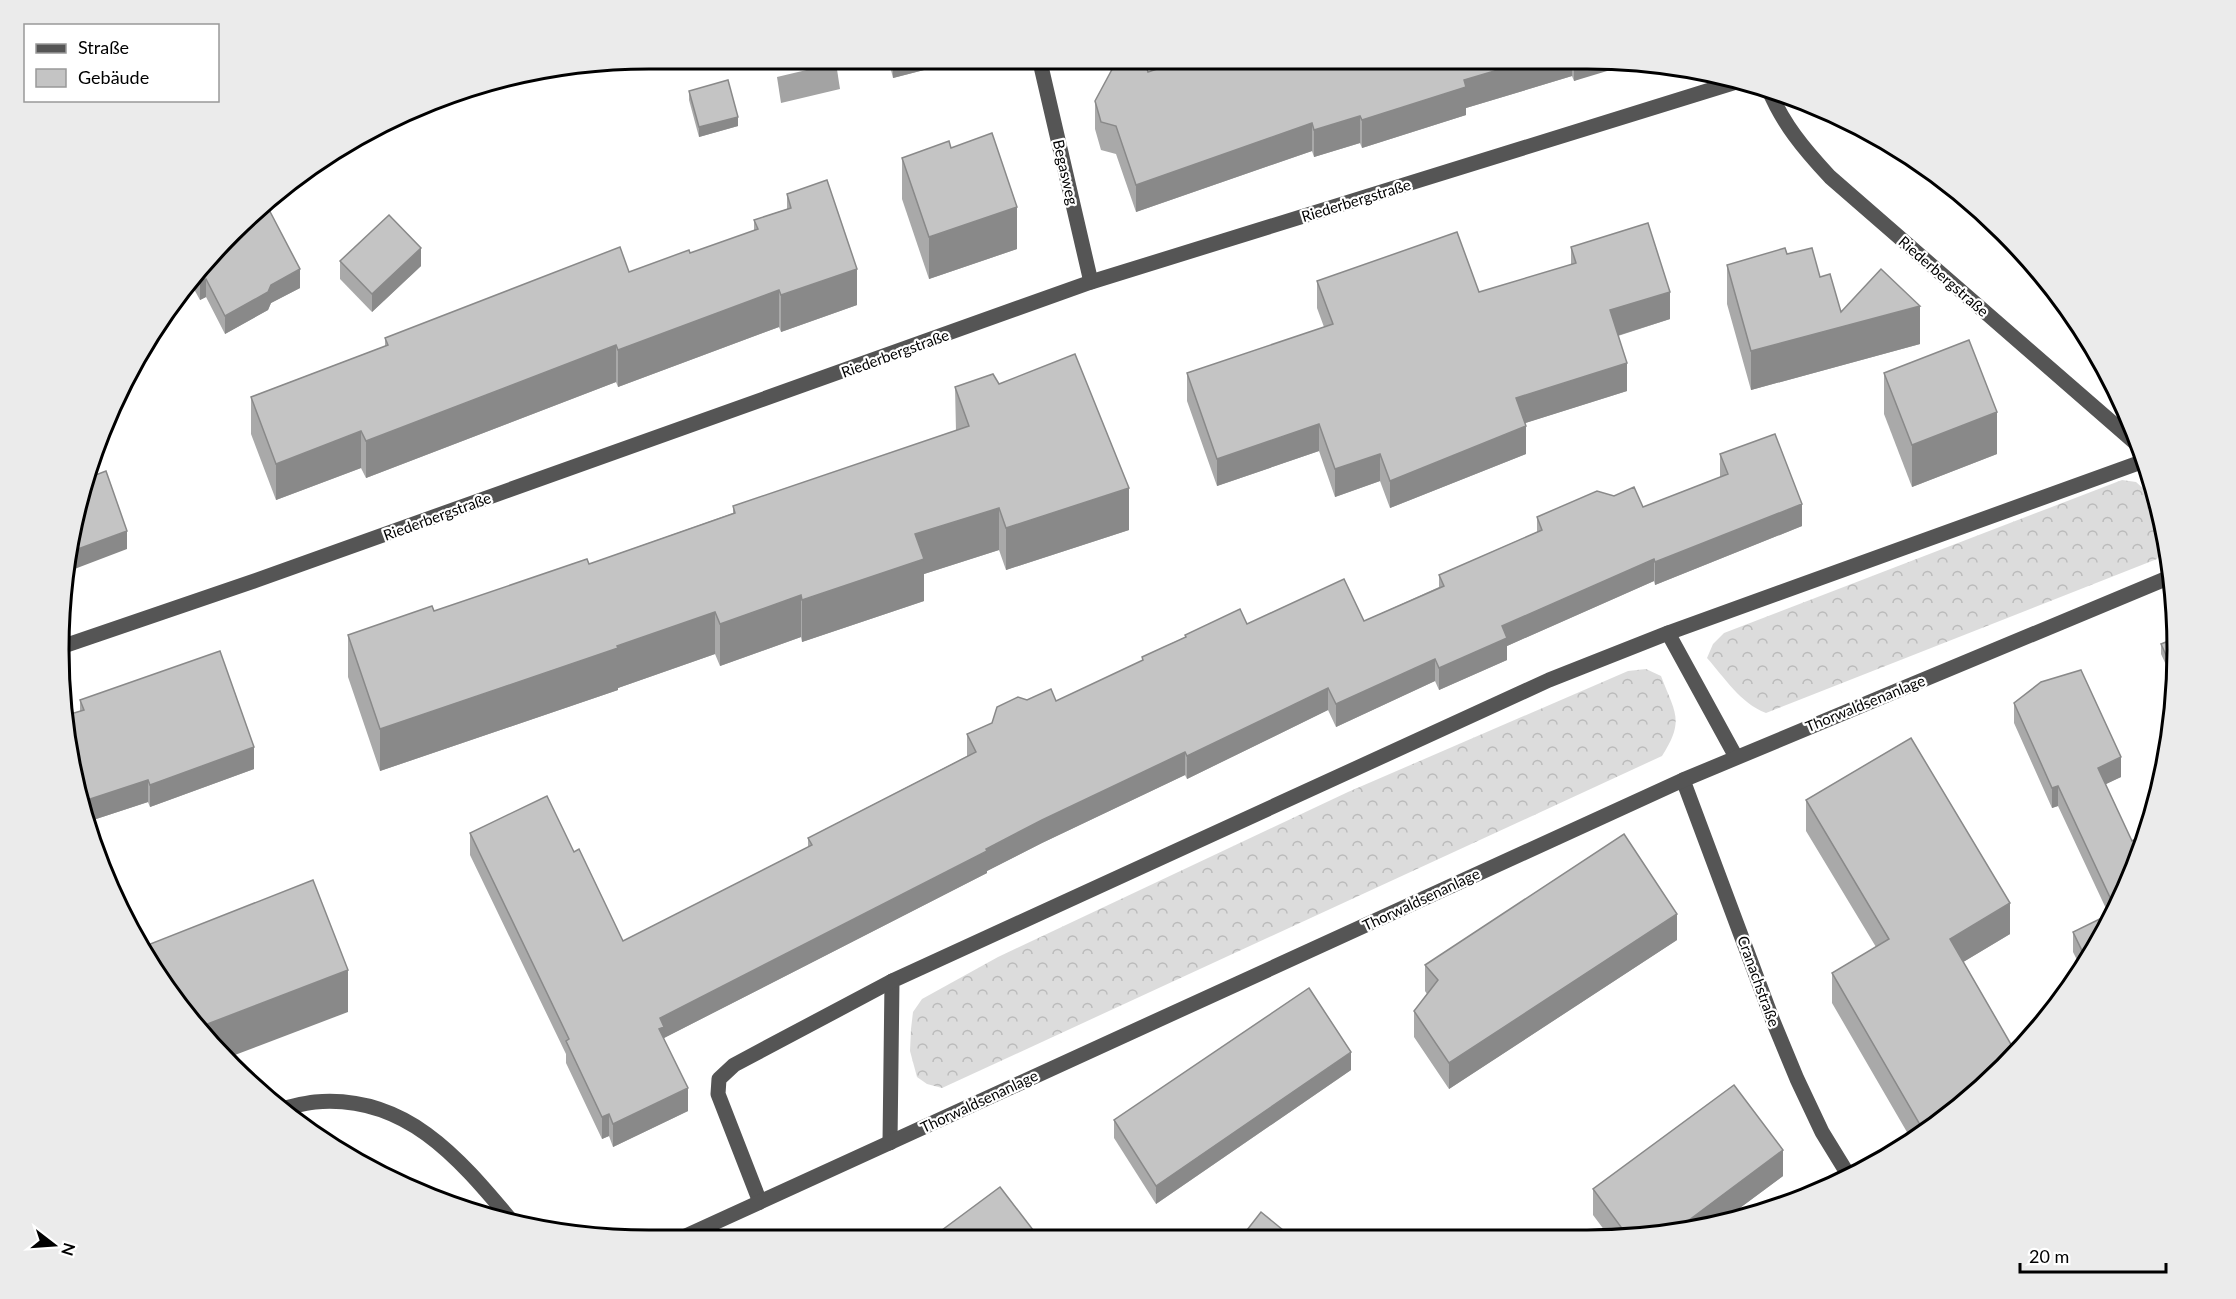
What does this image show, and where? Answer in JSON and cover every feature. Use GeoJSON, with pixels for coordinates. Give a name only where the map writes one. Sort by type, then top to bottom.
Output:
{"type":"FeatureCollection","features":[{"type":"Feature","properties":{"kind":"street","name":"Begasweg"},"geometry":{"type":"LineString","coordinates":[[1042,69],[1091,282]]}},
{"type":"Feature","properties":{"kind":"street","name":"Riederbergstraße"},"geometry":{"type":"LineString","coordinates":[[69,644],[280,572],[1091,282],[1724,86]]}},
{"type":"Feature","properties":{"kind":"street","name":"Riederbergstraße"},"geometry":{"type":"LineString","coordinates":[[1773,100],[1798,142],[1830,177],[2126,434]]}},
{"type":"Feature","properties":{"kind":"street"},"geometry":{"type":"LineString","coordinates":[[760,1202],[718,1094],[719,1079],[734,1065],[892,981],[1549,680],[1668,633],[2136,464]]}},
{"type":"Feature","properties":{"kind":"street","name":"Thorwaldsenanlage"},"geometry":{"type":"LineString","coordinates":[[699,1230],[1683,780],[2163,580]]}},
{"type":"Feature","properties":{"kind":"street"},"geometry":{"type":"LineString","coordinates":[[1668,633],[1736,757]]}},
{"type":"Feature","properties":{"kind":"street","name":"Cranachstraße"},"geometry":{"type":"LineString","coordinates":[[1683,780],[1797,1079],[1822,1132],[1845,1169]]}},
{"type":"Feature","properties":{"kind":"street"},"geometry":{"type":"LineString","coordinates":[[890,1143],[892,981]]}},
{"type":"Feature","properties":{"kind":"street"},"geometry":{"type":"LineString","coordinates":[[292,1106],[314,1102],[338,1101],[369,1105],[399,1115],[420,1128],[448,1153],[480,1183],[503,1211]]}},
{"type":"Feature","properties":{"kind":"green space"},"geometry":{"type":"Polygon","coordinates":[[[2122,480],[2136,482],[2144,489],[2156,536],[2159,555],[2157,559],[1766,713],[1748,703],[1707,658],[1713,644],[1724,633],[2122,480]]]}},
{"type":"Feature","properties":{"kind":"green space"},"geometry":{"type":"Polygon","coordinates":[[[1646,669],[1661,676],[1674,708],[1674,734],[1662,756],[942,1088],[927,1084],[917,1077],[910,1051],[911,1029],[913,1012],[922,999],[998,957],[1348,792],[1628,671],[1646,669]]]}},
{"type":"Feature","properties":{"kind":"shaded area"},"geometry":{"type":"Polygon","coordinates":[[[811,69],[837,69],[840,89],[781,103],[777,77],[811,69]]]}},
{"type":"Feature","properties":{"kind":"building"},"geometry":{"type":"Polygon","coordinates":[[[1112,69],[1147,69],[1148,72],[1157,69],[1501,69],[1464,80],[1466,87],[1362,120],[1360,116],[1314,130],[1312,123],[1136,185],[1116,126],[1101,122],[1095,101],[1112,69]]]}},
{"type":"Feature","properties":{"kind":"building"},"geometry":{"type":"Polygon","coordinates":[[[728,80],[738,117],[699,127],[689,91],[728,80]]]}},
{"type":"Feature","properties":{"kind":"building"},"geometry":{"type":"Polygon","coordinates":[[[992,133],[1017,207],[929,237],[902,158],[949,141],[951,148],[992,133]]]}},
{"type":"Feature","properties":{"kind":"building"},"geometry":{"type":"Polygon","coordinates":[[[827,180],[857,269],[781,295],[779,290],[618,350],[616,345],[366,441],[361,431],[276,464],[251,397],[388,345],[385,338],[620,247],[629,272],[689,250],[690,253],[758,229],[754,220],[791,208],[787,194],[827,180]]]}},
{"type":"Feature","properties":{"kind":"building"},"geometry":{"type":"Polygon","coordinates":[[[270,211],[300,269],[271,285],[268,292],[225,316],[206,279],[201,282],[239,239],[270,211]]]}},
{"type":"Feature","properties":{"kind":"building"},"geometry":{"type":"Polygon","coordinates":[[[389,215],[421,248],[372,294],[340,261],[389,215]]]}},
{"type":"Feature","properties":{"kind":"building"},"geometry":{"type":"Polygon","coordinates":[[[1648,223],[1670,292],[1610,310],[1627,363],[1516,398],[1526,426],[1390,481],[1380,454],[1335,469],[1319,424],[1217,459],[1187,373],[1333,324],[1317,281],[1457,232],[1479,292],[1576,263],[1571,247],[1648,223]]]}},
{"type":"Feature","properties":{"kind":"building"},"geometry":{"type":"Polygon","coordinates":[[[1785,248],[1787,254],[1812,248],[1820,277],[1830,274],[1841,312],[1881,269],[1920,306],[1751,351],[1727,265],[1785,248]]]}},
{"type":"Feature","properties":{"kind":"building"},"geometry":{"type":"Polygon","coordinates":[[[1969,340],[1997,412],[1912,445],[1884,373],[1969,340]]]}},
{"type":"Feature","properties":{"kind":"building"},"geometry":{"type":"Polygon","coordinates":[[[1075,354],[1129,488],[1006,528],[999,508],[915,534],[924,559],[802,600],[801,595],[720,624],[715,612],[617,646],[618,648],[380,729],[348,635],[432,606],[434,611],[587,559],[589,564],[735,513],[733,506],[969,426],[955,387],[993,374],[999,384],[1075,354]]]}},
{"type":"Feature","properties":{"kind":"building"},"geometry":{"type":"Polygon","coordinates":[[[1775,434],[1802,504],[1655,562],[1654,559],[1502,626],[1507,638],[1439,668],[1435,659],[1336,704],[1328,688],[1187,756],[1185,752],[1042,820],[986,849],[987,851],[660,1018],[664,1027],[659,1029],[688,1088],[613,1124],[609,1114],[602,1117],[566,1041],[569,1039],[470,833],[547,796],[574,852],[579,849],[623,941],[812,845],[808,838],[976,752],[967,734],[992,723],[997,707],[1018,697],[1027,700],[1051,689],[1056,701],[1143,660],[1142,657],[1240,609],[1247,624],[1344,579],[1364,621],[1444,586],[1439,575],[1542,530],[1537,517],[1597,491],[1614,496],[1634,487],[1643,507],[1728,474],[1720,454],[1775,434]]]}},
{"type":"Feature","properties":{"kind":"building"},"geometry":{"type":"Polygon","coordinates":[[[106,471],[127,531],[78,549],[89,499],[96,475],[106,471]]]}},
{"type":"Feature","properties":{"kind":"building"},"geometry":{"type":"Polygon","coordinates":[[[2167,642],[2167,657],[2161,644],[2167,642]]]}},
{"type":"Feature","properties":{"kind":"building"},"geometry":{"type":"Polygon","coordinates":[[[220,651],[254,747],[150,785],[148,780],[89,799],[80,763],[73,713],[84,710],[80,700],[220,651]]]}},
{"type":"Feature","properties":{"kind":"building"},"geometry":{"type":"Polygon","coordinates":[[[2081,670],[2121,757],[2098,768],[2132,841],[2135,840],[2111,898],[2058,786],[2052,788],[2014,703],[2041,682],[2081,670]]]}},
{"type":"Feature","properties":{"kind":"building"},"geometry":{"type":"Polygon","coordinates":[[[1911,738],[2010,903],[1950,939],[2011,1045],[1969,1086],[1920,1124],[1832,973],[1889,939],[1806,800],[1911,738]]]}},
{"type":"Feature","properties":{"kind":"building"},"geometry":{"type":"Polygon","coordinates":[[[1624,834],[1677,914],[1449,1063],[1414,1011],[1438,980],[1425,965],[1624,834]]]}},
{"type":"Feature","properties":{"kind":"building"},"geometry":{"type":"Polygon","coordinates":[[[313,880],[348,970],[207,1024],[189,1003],[150,944],[313,880]]]}},
{"type":"Feature","properties":{"kind":"building"},"geometry":{"type":"Polygon","coordinates":[[[2100,919],[2082,951],[2073,932],[2100,919]]]}},
{"type":"Feature","properties":{"kind":"building"},"geometry":{"type":"Polygon","coordinates":[[[1309,988],[1351,1052],[1156,1186],[1114,1120],[1309,988]]]}},
{"type":"Feature","properties":{"kind":"building"},"geometry":{"type":"Polygon","coordinates":[[[1734,1085],[1783,1150],[1688,1221],[1622,1229],[1593,1189],[1734,1085]]]}},
{"type":"Feature","properties":{"kind":"building"},"geometry":{"type":"Polygon","coordinates":[[[1000,1187],[1033,1230],[942,1230],[1000,1187]]]}},
{"type":"Feature","properties":{"kind":"building"},"geometry":{"type":"Polygon","coordinates":[[[1261,1212],[1283,1230],[1247,1230],[1261,1212]]]}}]}
